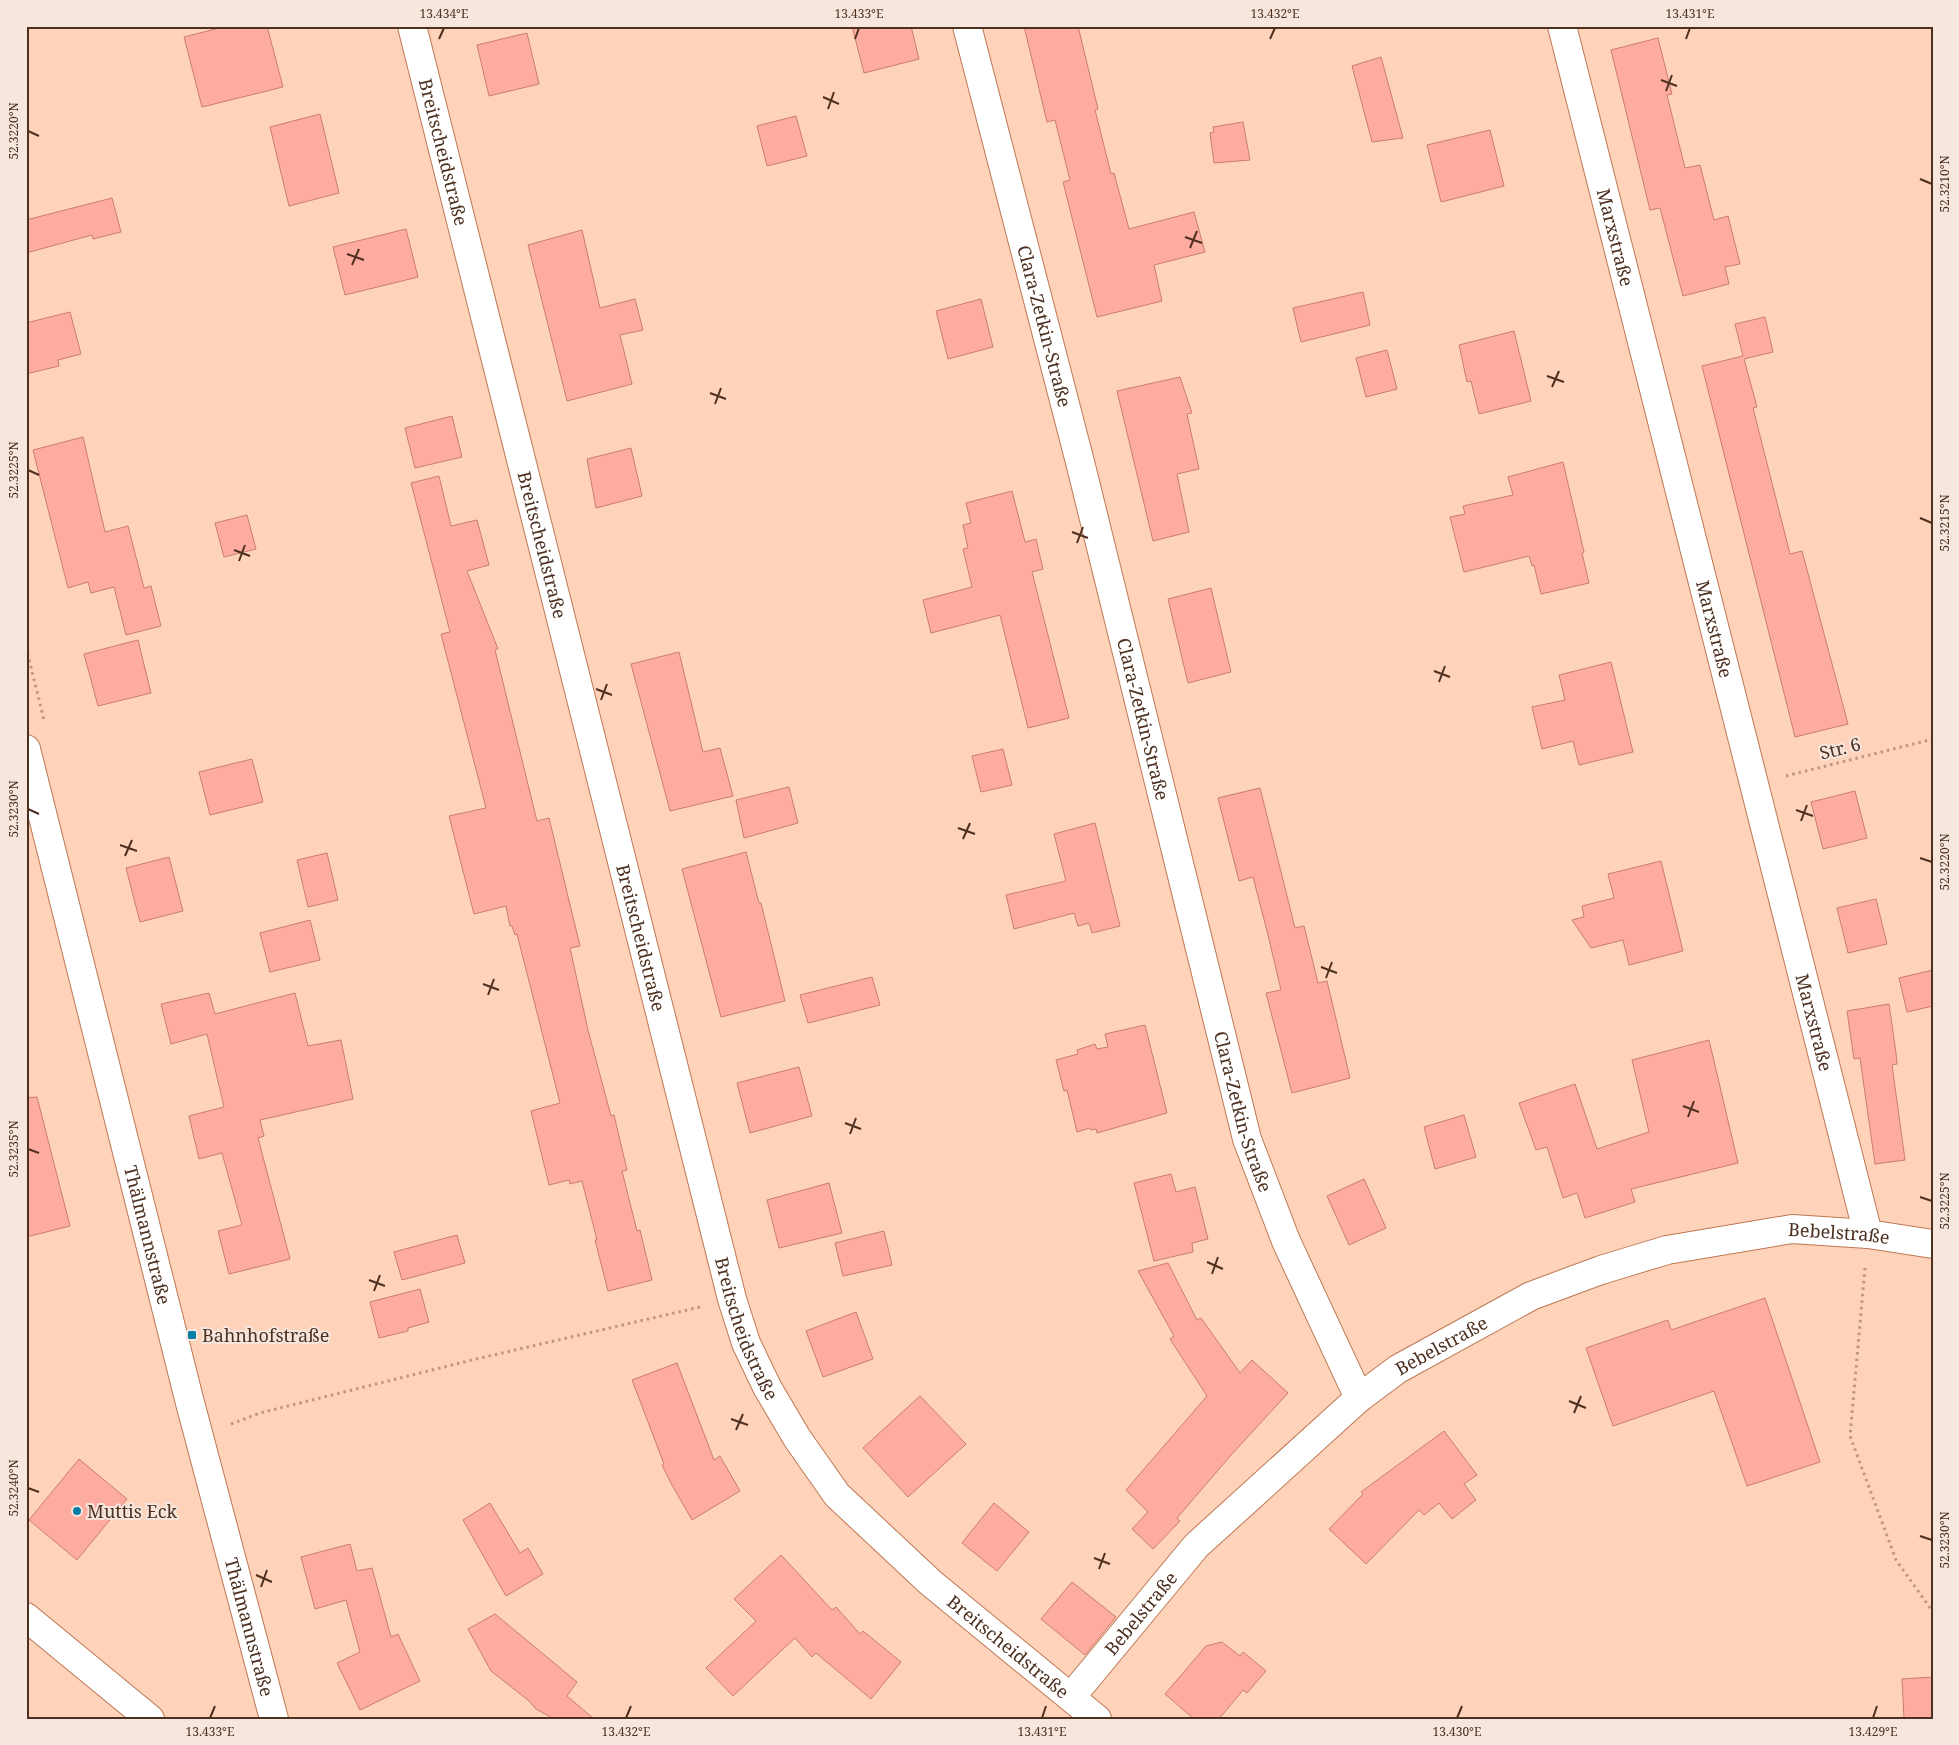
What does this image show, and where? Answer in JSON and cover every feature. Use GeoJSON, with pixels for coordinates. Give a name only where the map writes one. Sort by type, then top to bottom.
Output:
{"type":"FeatureCollection","features":[{"type":"Feature","properties":{"kind":"street","name":"Breitscheidstraße"},"geometry":{"type":"LineString","coordinates":[[412,26],[732,1299],[746,1343],[767,1387],[797,1438],[837,1495],[931,1583],[1097,1719]]}},
{"type":"Feature","properties":{"kind":"street","name":"Clara-Zetkin-Straße"},"geometry":{"type":"LineString","coordinates":[[967,26],[1080,462],[1247,1139],[1286,1241],[1359,1398]]}},
{"type":"Feature","properties":{"kind":"street","name":"Marxstraße"},"geometry":{"type":"LineString","coordinates":[[1562,26],[1868,1234]]}},
{"type":"Feature","properties":{"kind":"street","name":"Thälmannstraße"},"geometry":{"type":"LineString","coordinates":[[26,749],[198,1433],[274,1719]]}},
{"type":"Feature","properties":{"kind":"street","name":"Bebelstraße"},"geometry":{"type":"LineString","coordinates":[[1071,1697],[1196,1546],[1359,1398],[1398,1369],[1531,1296],[1601,1270],[1667,1250],[1792,1229],[1868,1234],[1933,1244]]}},
{"type":"Feature","properties":{"kind":"street"},"geometry":{"type":"LineString","coordinates":[[26,1617],[150,1719]]}},
{"type":"Feature","properties":{"kind":"path","name":"Str. 6"},"geometry":{"type":"LineString","coordinates":[[1754,784],[1933,739]]}},
{"type":"Feature","properties":{"kind":"path"},"geometry":{"type":"LineString","coordinates":[[1868,1234],[1850,1436],[1896,1560],[1933,1612]]}},
{"type":"Feature","properties":{"kind":"path"},"geometry":{"type":"LineString","coordinates":[[198,1433],[226,1426],[260,1413],[472,1360],[732,1299]]}},
{"type":"Feature","properties":{"kind":"building"},"geometry":{"type":"Polygon","coordinates":[[[227,26],[267,26],[283,87],[202,107],[184,37],[227,26]]]}},
{"type":"Feature","properties":{"kind":"building"},"geometry":{"type":"Polygon","coordinates":[[[852,26],[911,26],[919,59],[864,73],[852,26]]]}},
{"type":"Feature","properties":{"kind":"building"},"geometry":{"type":"Polygon","coordinates":[[[1024,26],[1078,26],[1098,109],[1095,110],[1111,174],[1114,173],[1129,229],[1194,212],[1205,252],[1154,265],[1162,301],[1097,317],[1063,182],[1070,180],[1055,120],[1047,122],[1024,26]]]}},
{"type":"Feature","properties":{"kind":"building"},"geometry":{"type":"Polygon","coordinates":[[[527,33],[539,84],[489,96],[477,45],[527,33]]]}},
{"type":"Feature","properties":{"kind":"building"},"geometry":{"type":"Polygon","coordinates":[[[1658,38],[1672,94],[1667,95],[1685,168],[1700,165],[1714,220],[1728,216],[1740,264],[1725,267],[1729,284],[1683,296],[1660,208],[1650,210],[1611,50],[1658,38]]]}},
{"type":"Feature","properties":{"kind":"building"},"geometry":{"type":"Polygon","coordinates":[[[1381,57],[1403,138],[1372,142],[1352,66],[1381,57]]]}},
{"type":"Feature","properties":{"kind":"building"},"geometry":{"type":"Polygon","coordinates":[[[320,114],[339,193],[289,206],[270,127],[320,114]]]}},
{"type":"Feature","properties":{"kind":"building"},"geometry":{"type":"Polygon","coordinates":[[[796,116],[807,156],[767,166],[757,126],[796,116]]]}},
{"type":"Feature","properties":{"kind":"building"},"geometry":{"type":"Polygon","coordinates":[[[1243,122],[1250,160],[1214,163],[1210,133],[1214,132],[1213,127],[1243,122]]]}},
{"type":"Feature","properties":{"kind":"building"},"geometry":{"type":"Polygon","coordinates":[[[1490,130],[1504,186],[1441,202],[1427,145],[1490,130]]]}},
{"type":"Feature","properties":{"kind":"building"},"geometry":{"type":"Polygon","coordinates":[[[112,198],[121,232],[93,239],[92,235],[26,253],[26,220],[112,198]]]}},
{"type":"Feature","properties":{"kind":"building"},"geometry":{"type":"Polygon","coordinates":[[[406,229],[418,277],[345,295],[333,247],[406,229]]]}},
{"type":"Feature","properties":{"kind":"building"},"geometry":{"type":"Polygon","coordinates":[[[582,230],[600,308],[635,299],[643,330],[620,335],[632,384],[567,401],[528,245],[582,230]]]}},
{"type":"Feature","properties":{"kind":"building"},"geometry":{"type":"Polygon","coordinates":[[[1363,292],[1370,325],[1301,342],[1293,308],[1363,292]]]}},
{"type":"Feature","properties":{"kind":"building"},"geometry":{"type":"Polygon","coordinates":[[[981,299],[993,347],[948,359],[936,311],[981,299]]]}},
{"type":"Feature","properties":{"kind":"building"},"geometry":{"type":"Polygon","coordinates":[[[70,312],[81,354],[58,360],[59,366],[26,374],[26,323],[70,312]]]}},
{"type":"Feature","properties":{"kind":"building"},"geometry":{"type":"Polygon","coordinates":[[[1765,317],[1773,352],[1744,359],[1757,407],[1753,408],[1790,554],[1802,551],[1848,724],[1795,737],[1702,366],[1743,356],[1735,324],[1765,317]]]}},
{"type":"Feature","properties":{"kind":"building"},"geometry":{"type":"Polygon","coordinates":[[[1514,331],[1531,401],[1479,414],[1471,381],[1467,382],[1459,345],[1514,331]]]}},
{"type":"Feature","properties":{"kind":"building"},"geometry":{"type":"Polygon","coordinates":[[[1387,350],[1397,389],[1366,397],[1356,358],[1387,350]]]}},
{"type":"Feature","properties":{"kind":"building"},"geometry":{"type":"Polygon","coordinates":[[[1180,377],[1192,413],[1187,414],[1199,469],[1177,474],[1189,532],[1153,541],[1117,391],[1180,377]]]}},
{"type":"Feature","properties":{"kind":"building"},"geometry":{"type":"Polygon","coordinates":[[[452,416],[462,457],[415,468],[405,428],[452,416]]]}},
{"type":"Feature","properties":{"kind":"building"},"geometry":{"type":"Polygon","coordinates":[[[83,437],[105,532],[128,526],[144,588],[151,586],[161,626],[126,635],[114,587],[91,593],[88,582],[68,588],[33,450],[83,437]]]}},
{"type":"Feature","properties":{"kind":"building"},"geometry":{"type":"Polygon","coordinates":[[[631,448],[642,496],[596,508],[587,459],[631,448]]]}},
{"type":"Feature","properties":{"kind":"building"},"geometry":{"type":"Polygon","coordinates":[[[1563,462],[1584,552],[1582,553],[1589,583],[1541,594],[1534,565],[1532,566],[1529,556],[1464,572],[1450,517],[1465,514],[1463,506],[1513,495],[1508,477],[1563,462]]]}},
{"type":"Feature","properties":{"kind":"building"},"geometry":{"type":"Polygon","coordinates":[[[439,476],[451,526],[477,520],[489,565],[467,571],[498,649],[495,650],[537,821],[549,818],[580,946],[570,948],[588,1030],[611,1116],[614,1115],[627,1170],[622,1171],[637,1231],[640,1230],[652,1280],[608,1291],[582,1181],[570,1184],[569,1180],[549,1185],[531,1111],[560,1103],[517,934],[515,935],[512,926],[510,926],[506,906],[474,914],[449,816],[486,808],[441,634],[450,632],[411,483],[439,476]]]}},
{"type":"Feature","properties":{"kind":"building"},"geometry":{"type":"Polygon","coordinates":[[[1012,491],[1025,542],[1036,539],[1043,569],[1032,572],[1069,718],[1028,728],[1000,615],[931,633],[923,600],[972,587],[963,549],[968,548],[963,525],[971,523],[966,503],[1012,491]]]}},
{"type":"Feature","properties":{"kind":"building"},"geometry":{"type":"Polygon","coordinates":[[[247,515],[256,549],[224,557],[215,523],[247,515]]]}},
{"type":"Feature","properties":{"kind":"building"},"geometry":{"type":"Polygon","coordinates":[[[1211,588],[1231,672],[1188,683],[1168,599],[1211,588]]]}},
{"type":"Feature","properties":{"kind":"building"},"geometry":{"type":"Polygon","coordinates":[[[138,640],[151,693],[98,706],[84,654],[138,640]]]}},
{"type":"Feature","properties":{"kind":"building"},"geometry":{"type":"Polygon","coordinates":[[[679,652],[703,752],[720,748],[733,796],[670,811],[631,664],[679,652]]]}},
{"type":"Feature","properties":{"kind":"building"},"geometry":{"type":"Polygon","coordinates":[[[1611,662],[1633,752],[1579,765],[1573,741],[1542,749],[1532,707],[1565,700],[1559,675],[1611,662]]]}},
{"type":"Feature","properties":{"kind":"building"},"geometry":{"type":"Polygon","coordinates":[[[1003,749],[1012,785],[981,792],[972,756],[1003,749]]]}},
{"type":"Feature","properties":{"kind":"building"},"geometry":{"type":"Polygon","coordinates":[[[252,759],[263,802],[210,815],[199,772],[252,759]]]}},
{"type":"Feature","properties":{"kind":"building"},"geometry":{"type":"Polygon","coordinates":[[[789,787],[798,823],[744,838],[736,800],[789,787]]]}},
{"type":"Feature","properties":{"kind":"building"},"geometry":{"type":"Polygon","coordinates":[[[1260,788],[1295,928],[1304,926],[1318,983],[1327,981],[1350,1078],[1292,1093],[1266,993],[1281,990],[1268,935],[1253,877],[1239,881],[1218,798],[1260,788]]]}},
{"type":"Feature","properties":{"kind":"building"},"geometry":{"type":"Polygon","coordinates":[[[1855,791],[1867,838],[1823,849],[1811,802],[1855,791]]]}},
{"type":"Feature","properties":{"kind":"building"},"geometry":{"type":"Polygon","coordinates":[[[1095,823],[1120,926],[1092,933],[1089,923],[1078,926],[1074,913],[1014,929],[1006,895],[1066,881],[1054,834],[1095,823]]]}},
{"type":"Feature","properties":{"kind":"building"},"geometry":{"type":"Polygon","coordinates":[[[746,852],[759,903],[761,903],[785,1001],[721,1017],[682,869],[746,852]]]}},
{"type":"Feature","properties":{"kind":"building"},"geometry":{"type":"Polygon","coordinates":[[[327,853],[338,900],[308,907],[297,860],[327,853]]]}},
{"type":"Feature","properties":{"kind":"building"},"geometry":{"type":"Polygon","coordinates":[[[169,857],[183,911],[140,922],[126,868],[169,857]]]}},
{"type":"Feature","properties":{"kind":"building"},"geometry":{"type":"Polygon","coordinates":[[[1661,861],[1683,951],[1629,965],[1623,940],[1591,948],[1572,920],[1584,917],[1582,906],[1614,898],[1608,874],[1661,861]]]}},
{"type":"Feature","properties":{"kind":"building"},"geometry":{"type":"Polygon","coordinates":[[[1876,899],[1887,944],[1848,953],[1837,908],[1876,899]]]}},
{"type":"Feature","properties":{"kind":"building"},"geometry":{"type":"Polygon","coordinates":[[[310,920],[320,960],[270,972],[260,933],[310,920]]]}},
{"type":"Feature","properties":{"kind":"building"},"geometry":{"type":"Polygon","coordinates":[[[1933,970],[1933,1006],[1907,1012],[1899,978],[1933,970]]]}},
{"type":"Feature","properties":{"kind":"building"},"geometry":{"type":"Polygon","coordinates":[[[872,977],[880,1005],[808,1023],[800,995],[872,977]]]}},
{"type":"Feature","properties":{"kind":"building"},"geometry":{"type":"Polygon","coordinates":[[[209,993],[215,1014],[295,993],[308,1046],[341,1040],[353,1099],[260,1120],[264,1136],[258,1138],[290,1259],[229,1274],[218,1231],[242,1225],[222,1153],[199,1159],[189,1116],[224,1107],[207,1034],[171,1044],[161,1004],[209,993]]]}},
{"type":"Feature","properties":{"kind":"building"},"geometry":{"type":"Polygon","coordinates":[[[1889,1004],[1897,1064],[1892,1065],[1905,1160],[1875,1164],[1860,1058],[1854,1059],[1847,1011],[1889,1004]]]}},
{"type":"Feature","properties":{"kind":"building"},"geometry":{"type":"Polygon","coordinates":[[[1145,1025],[1167,1113],[1097,1133],[1096,1129],[1091,1130],[1090,1128],[1077,1132],[1067,1090],[1064,1091],[1056,1060],[1078,1054],[1077,1050],[1095,1044],[1097,1049],[1108,1047],[1105,1034],[1145,1025]]]}},
{"type":"Feature","properties":{"kind":"building"},"geometry":{"type":"Polygon","coordinates":[[[1709,1040],[1738,1163],[1631,1189],[1635,1202],[1585,1218],[1577,1193],[1563,1198],[1547,1147],[1536,1150],[1519,1103],[1575,1084],[1597,1149],[1649,1132],[1632,1060],[1709,1040]]]}},
{"type":"Feature","properties":{"kind":"building"},"geometry":{"type":"Polygon","coordinates":[[[799,1067],[812,1116],[750,1133],[737,1083],[799,1067]]]}},
{"type":"Feature","properties":{"kind":"building"},"geometry":{"type":"Polygon","coordinates":[[[37,1097],[70,1226],[26,1237],[26,1098],[37,1097]]]}},
{"type":"Feature","properties":{"kind":"building"},"geometry":{"type":"Polygon","coordinates":[[[1464,1115],[1476,1157],[1435,1169],[1424,1127],[1464,1115]]]}},
{"type":"Feature","properties":{"kind":"building"},"geometry":{"type":"Polygon","coordinates":[[[1171,1174],[1176,1192],[1195,1187],[1208,1239],[1192,1243],[1193,1252],[1154,1261],[1134,1183],[1171,1174]]]}},
{"type":"Feature","properties":{"kind":"building"},"geometry":{"type":"Polygon","coordinates":[[[1364,1179],[1386,1228],[1349,1245],[1327,1196],[1364,1179]]]}},
{"type":"Feature","properties":{"kind":"building"},"geometry":{"type":"Polygon","coordinates":[[[829,1183],[842,1233],[779,1248],[767,1200],[829,1183]]]}},
{"type":"Feature","properties":{"kind":"building"},"geometry":{"type":"Polygon","coordinates":[[[884,1231],[892,1265],[843,1276],[835,1243],[884,1231]]]}},
{"type":"Feature","properties":{"kind":"building"},"geometry":{"type":"Polygon","coordinates":[[[457,1235],[465,1263],[402,1280],[394,1252],[457,1235]]]}},
{"type":"Feature","properties":{"kind":"building"},"geometry":{"type":"Polygon","coordinates":[[[1168,1263],[1197,1320],[1201,1318],[1240,1373],[1252,1360],[1288,1393],[1232,1454],[1177,1518],[1180,1521],[1153,1549],[1132,1529],[1148,1512],[1126,1490],[1207,1396],[1170,1339],[1174,1336],[1138,1271],[1168,1263]]]}},
{"type":"Feature","properties":{"kind":"building"},"geometry":{"type":"Polygon","coordinates":[[[420,1289],[429,1322],[408,1328],[408,1331],[379,1338],[370,1302],[420,1289]]]}},
{"type":"Feature","properties":{"kind":"building"},"geometry":{"type":"Polygon","coordinates":[[[1765,1298],[1820,1462],[1747,1486],[1714,1391],[1613,1426],[1586,1348],[1668,1320],[1671,1330],[1765,1298]]]}},
{"type":"Feature","properties":{"kind":"building"},"geometry":{"type":"Polygon","coordinates":[[[856,1312],[873,1359],[823,1377],[806,1331],[856,1312]]]}},
{"type":"Feature","properties":{"kind":"building"},"geometry":{"type":"Polygon","coordinates":[[[677,1363],[714,1460],[720,1456],[740,1491],[692,1520],[662,1465],[664,1464],[632,1380],[677,1363]]]}},
{"type":"Feature","properties":{"kind":"building"},"geometry":{"type":"Polygon","coordinates":[[[920,1396],[966,1444],[908,1497],[863,1448],[920,1396]]]}},
{"type":"Feature","properties":{"kind":"building"},"geometry":{"type":"Polygon","coordinates":[[[1444,1431],[1477,1475],[1464,1484],[1476,1500],[1452,1519],[1439,1503],[1424,1515],[1419,1510],[1366,1564],[1329,1529],[1363,1494],[1361,1492],[1444,1431]]]}},
{"type":"Feature","properties":{"kind":"building","name":"Muttis Eck"},"geometry":{"type":"Polygon","coordinates":[[[79,1459],[127,1499],[77,1560],[29,1520],[79,1459]]]}},
{"type":"Feature","properties":{"kind":"building"},"geometry":{"type":"Polygon","coordinates":[[[490,1503],[520,1553],[528,1548],[543,1574],[506,1596],[463,1520],[490,1503]]]}},
{"type":"Feature","properties":{"kind":"building"},"geometry":{"type":"Polygon","coordinates":[[[994,1503],[1029,1532],[997,1571],[962,1543],[994,1503]]]}},
{"type":"Feature","properties":{"kind":"building"},"geometry":{"type":"Polygon","coordinates":[[[350,1544],[357,1571],[372,1568],[391,1637],[398,1634],[420,1681],[360,1710],[337,1663],[360,1652],[346,1600],[315,1609],[301,1557],[350,1544]]]}},
{"type":"Feature","properties":{"kind":"building"},"geometry":{"type":"Polygon","coordinates":[[[781,1555],[832,1610],[836,1607],[860,1634],[863,1631],[901,1662],[871,1699],[816,1653],[812,1657],[795,1638],[733,1696],[706,1668],[756,1621],[734,1599],[781,1555]]]}},
{"type":"Feature","properties":{"kind":"building"},"geometry":{"type":"Polygon","coordinates":[[[1072,1582],[1116,1617],[1085,1655],[1041,1619],[1072,1582]]]}},
{"type":"Feature","properties":{"kind":"building"},"geometry":{"type":"Polygon","coordinates":[[[495,1614],[577,1682],[567,1696],[594,1719],[554,1719],[536,1709],[528,1700],[491,1671],[468,1629],[495,1614]]]}},
{"type":"Feature","properties":{"kind":"building"},"geometry":{"type":"Polygon","coordinates":[[[1222,1642],[1240,1656],[1243,1652],[1266,1671],[1247,1693],[1243,1690],[1219,1719],[1194,1719],[1165,1694],[1206,1646],[1222,1642]]]}},
{"type":"Feature","properties":{"kind":"building"},"geometry":{"type":"Polygon","coordinates":[[[1933,1677],[1933,1718],[1904,1719],[1902,1679],[1933,1677]]]}},
{"type":"Feature","properties":{"kind":"place","name":"Bahnhofstraße"},"geometry":{"type":"Point","coordinates":[192,1335]}},
{"type":"Feature","properties":{"kind":"place","name":"Muttis Eck"},"geometry":{"type":"Point","coordinates":[77,1511]}}]}
